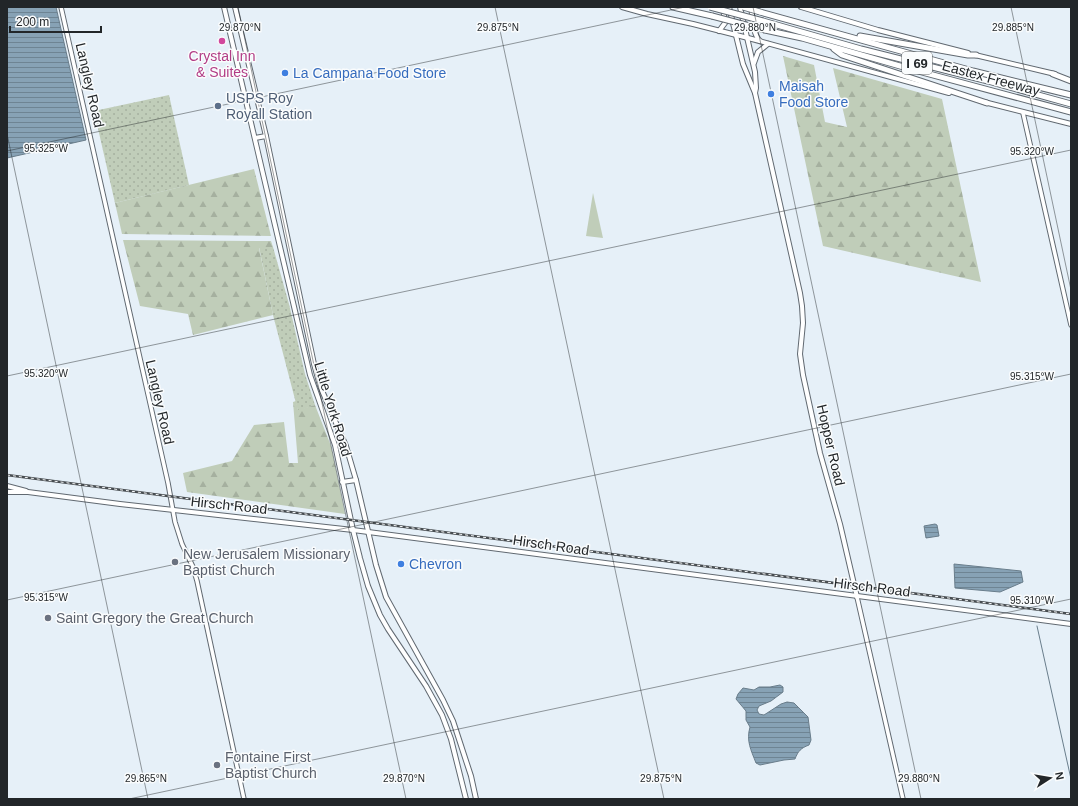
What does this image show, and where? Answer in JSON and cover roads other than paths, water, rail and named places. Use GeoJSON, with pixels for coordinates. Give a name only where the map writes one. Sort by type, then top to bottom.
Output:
{"type":"FeatureCollection","features":[{"type":"Feature","properties":{"kind":"highway","name":"Eastex Freeway"},"geometry":{"type":"LineString","coordinates":[[673,7],[829,46],[1071,112]]}},
{"type":"Feature","properties":{"kind":"highway","name":"I 69"},"geometry":{"type":"LineString","coordinates":[[710,7],[861,49],[988,81],[1071,104]]}},
{"type":"Feature","properties":{"kind":"highway","name":"Eastex Freeway"},"geometry":{"type":"LineString","coordinates":[[742,7],[973,71],[1071,96]]}},
{"type":"Feature","properties":{"kind":"highway"},"geometry":{"type":"LineString","coordinates":[[810,26],[889,42],[976,55]]}},
{"type":"Feature","properties":{"kind":"highway"},"geometry":{"type":"LineString","coordinates":[[829,46],[842,55],[987,103]]}},
{"type":"Feature","properties":{"kind":"highway"},"geometry":{"type":"LineString","coordinates":[[1053,74],[1071,80]]}},
{"type":"Feature","properties":{"kind":"main road","name":"Little York Road"},"geometry":{"type":"LineString","coordinates":[[224,7],[310,376],[335,445],[353,530],[368,586],[380,614],[418,673],[442,715],[451,738],[466,799]]}},
{"type":"Feature","properties":{"kind":"main road","name":"Little York Road"},"geometry":{"type":"LineString","coordinates":[[235,7],[266,136],[314,364],[320,386],[346,446],[356,480],[377,569],[386,597],[453,721],[476,799]]}},
{"type":"Feature","properties":{"kind":"main road"},"geometry":{"type":"LineString","coordinates":[[622,7],[748,38],[1023,113],[1071,124]]}},
{"type":"Feature","properties":{"kind":"main road"},"geometry":{"type":"LineString","coordinates":[[719,31],[725,23],[723,7]]}},
{"type":"Feature","properties":{"kind":"main road","name":"Hopper Road"},"geometry":{"type":"LineString","coordinates":[[729,7],[743,64],[755,94],[802,306],[803,323],[800,354],[803,375],[822,460],[840,524],[857,597]]}},
{"type":"Feature","properties":{"kind":"main road","name":"Hopper Road"},"geometry":{"type":"LineString","coordinates":[[742,7],[756,75],[755,94]]}},
{"type":"Feature","properties":{"kind":"main road"},"geometry":{"type":"LineString","coordinates":[[751,7],[755,33],[758,39],[762,42]]}},
{"type":"Feature","properties":{"kind":"main road"},"geometry":{"type":"LineString","coordinates":[[802,7],[878,30],[1053,74]]}},
{"type":"Feature","properties":{"kind":"main road"},"geometry":{"type":"LineString","coordinates":[[753,63],[758,52],[768,44]]}},
{"type":"Feature","properties":{"kind":"main road"},"geometry":{"type":"LineString","coordinates":[[255,138],[266,136]]}},
{"type":"Feature","properties":{"kind":"main road"},"geometry":{"type":"LineString","coordinates":[[342,482],[356,480]]}},
{"type":"Feature","properties":{"kind":"main road","name":"Hirsch Road"},"geometry":{"type":"LineString","coordinates":[[7,486],[28,492]]}},
{"type":"Feature","properties":{"kind":"main road","name":"Hirsch Road"},"geometry":{"type":"LineString","coordinates":[[7,492],[28,492],[353,530],[1071,624]]}},
{"type":"Feature","properties":{"kind":"main road"},"geometry":{"type":"LineString","coordinates":[[458,764],[466,762]]}},
{"type":"Feature","properties":{"kind":"main road"},"geometry":{"type":"LineString","coordinates":[[465,793],[474,791]]}},
{"type":"Feature","properties":{"kind":"street","name":"Langley Road"},"geometry":{"type":"LineString","coordinates":[[61,7],[152,418],[168,483],[175,522],[197,581],[244,799]]}},
{"type":"Feature","properties":{"kind":"street"},"geometry":{"type":"LineString","coordinates":[[1023,113],[1071,325]]}},
{"type":"Feature","properties":{"kind":"street","name":"Hopper Road"},"geometry":{"type":"LineString","coordinates":[[857,597],[903,799]]}},
{"type":"Feature","properties":{"kind":"water"},"geometry":{"type":"Polygon","coordinates":[[[7,7],[56,7],[86,140],[7,158],[7,7]]]}},
{"type":"Feature","properties":{"kind":"water"},"geometry":{"type":"Polygon","coordinates":[[[937,525],[939,536],[926,538],[924,526],[937,525]]]}},
{"type":"Feature","properties":{"kind":"water"},"geometry":{"type":"Polygon","coordinates":[[[954,564],[1021,571],[1023,582],[1000,592],[955,588],[954,564]]]}},
{"type":"Feature","properties":{"kind":"water"},"geometry":{"type":"Polygon","coordinates":[[[780,685],[783,687],[783,692],[771,701],[759,706],[757,710],[759,714],[764,715],[781,704],[787,702],[794,703],[808,717],[811,740],[809,745],[799,752],[795,759],[760,765],[756,763],[750,745],[750,727],[746,720],[746,711],[736,699],[743,688],[754,690],[759,687],[780,685]]]}},
{"type":"Feature","properties":{"kind":"waterway"},"geometry":{"type":"LineString","coordinates":[[1037,626],[1071,779]]}},
{"type":"Feature","properties":{"kind":"railway"},"geometry":{"type":"LineString","coordinates":[[7,475],[1071,614]]}},
{"type":"Feature","properties":{"kind":"place","name":"Crystal Inn & Suites"},"geometry":{"type":"Point","coordinates":[222,41]}},
{"type":"Feature","properties":{"kind":"place","name":"La Campana Food Store"},"geometry":{"type":"Point","coordinates":[285,73]}},
{"type":"Feature","properties":{"kind":"place","name":"Maisah Food Store"},"geometry":{"type":"Point","coordinates":[771,94]}},
{"type":"Feature","properties":{"kind":"place","name":"USPS Roy Royall Station"},"geometry":{"type":"Point","coordinates":[218,106]}},
{"type":"Feature","properties":{"kind":"place","name":"New Jerusalem Missionary Baptist Church"},"geometry":{"type":"Point","coordinates":[175,562]}},
{"type":"Feature","properties":{"kind":"place","name":"Chevron"},"geometry":{"type":"Point","coordinates":[401,564]}},
{"type":"Feature","properties":{"kind":"place","name":"Saint Gregory the Great Church"},"geometry":{"type":"Point","coordinates":[48,618]}},
{"type":"Feature","properties":{"kind":"place","name":"Fontaine First Baptist Church"},"geometry":{"type":"Point","coordinates":[217,765]}}]}
